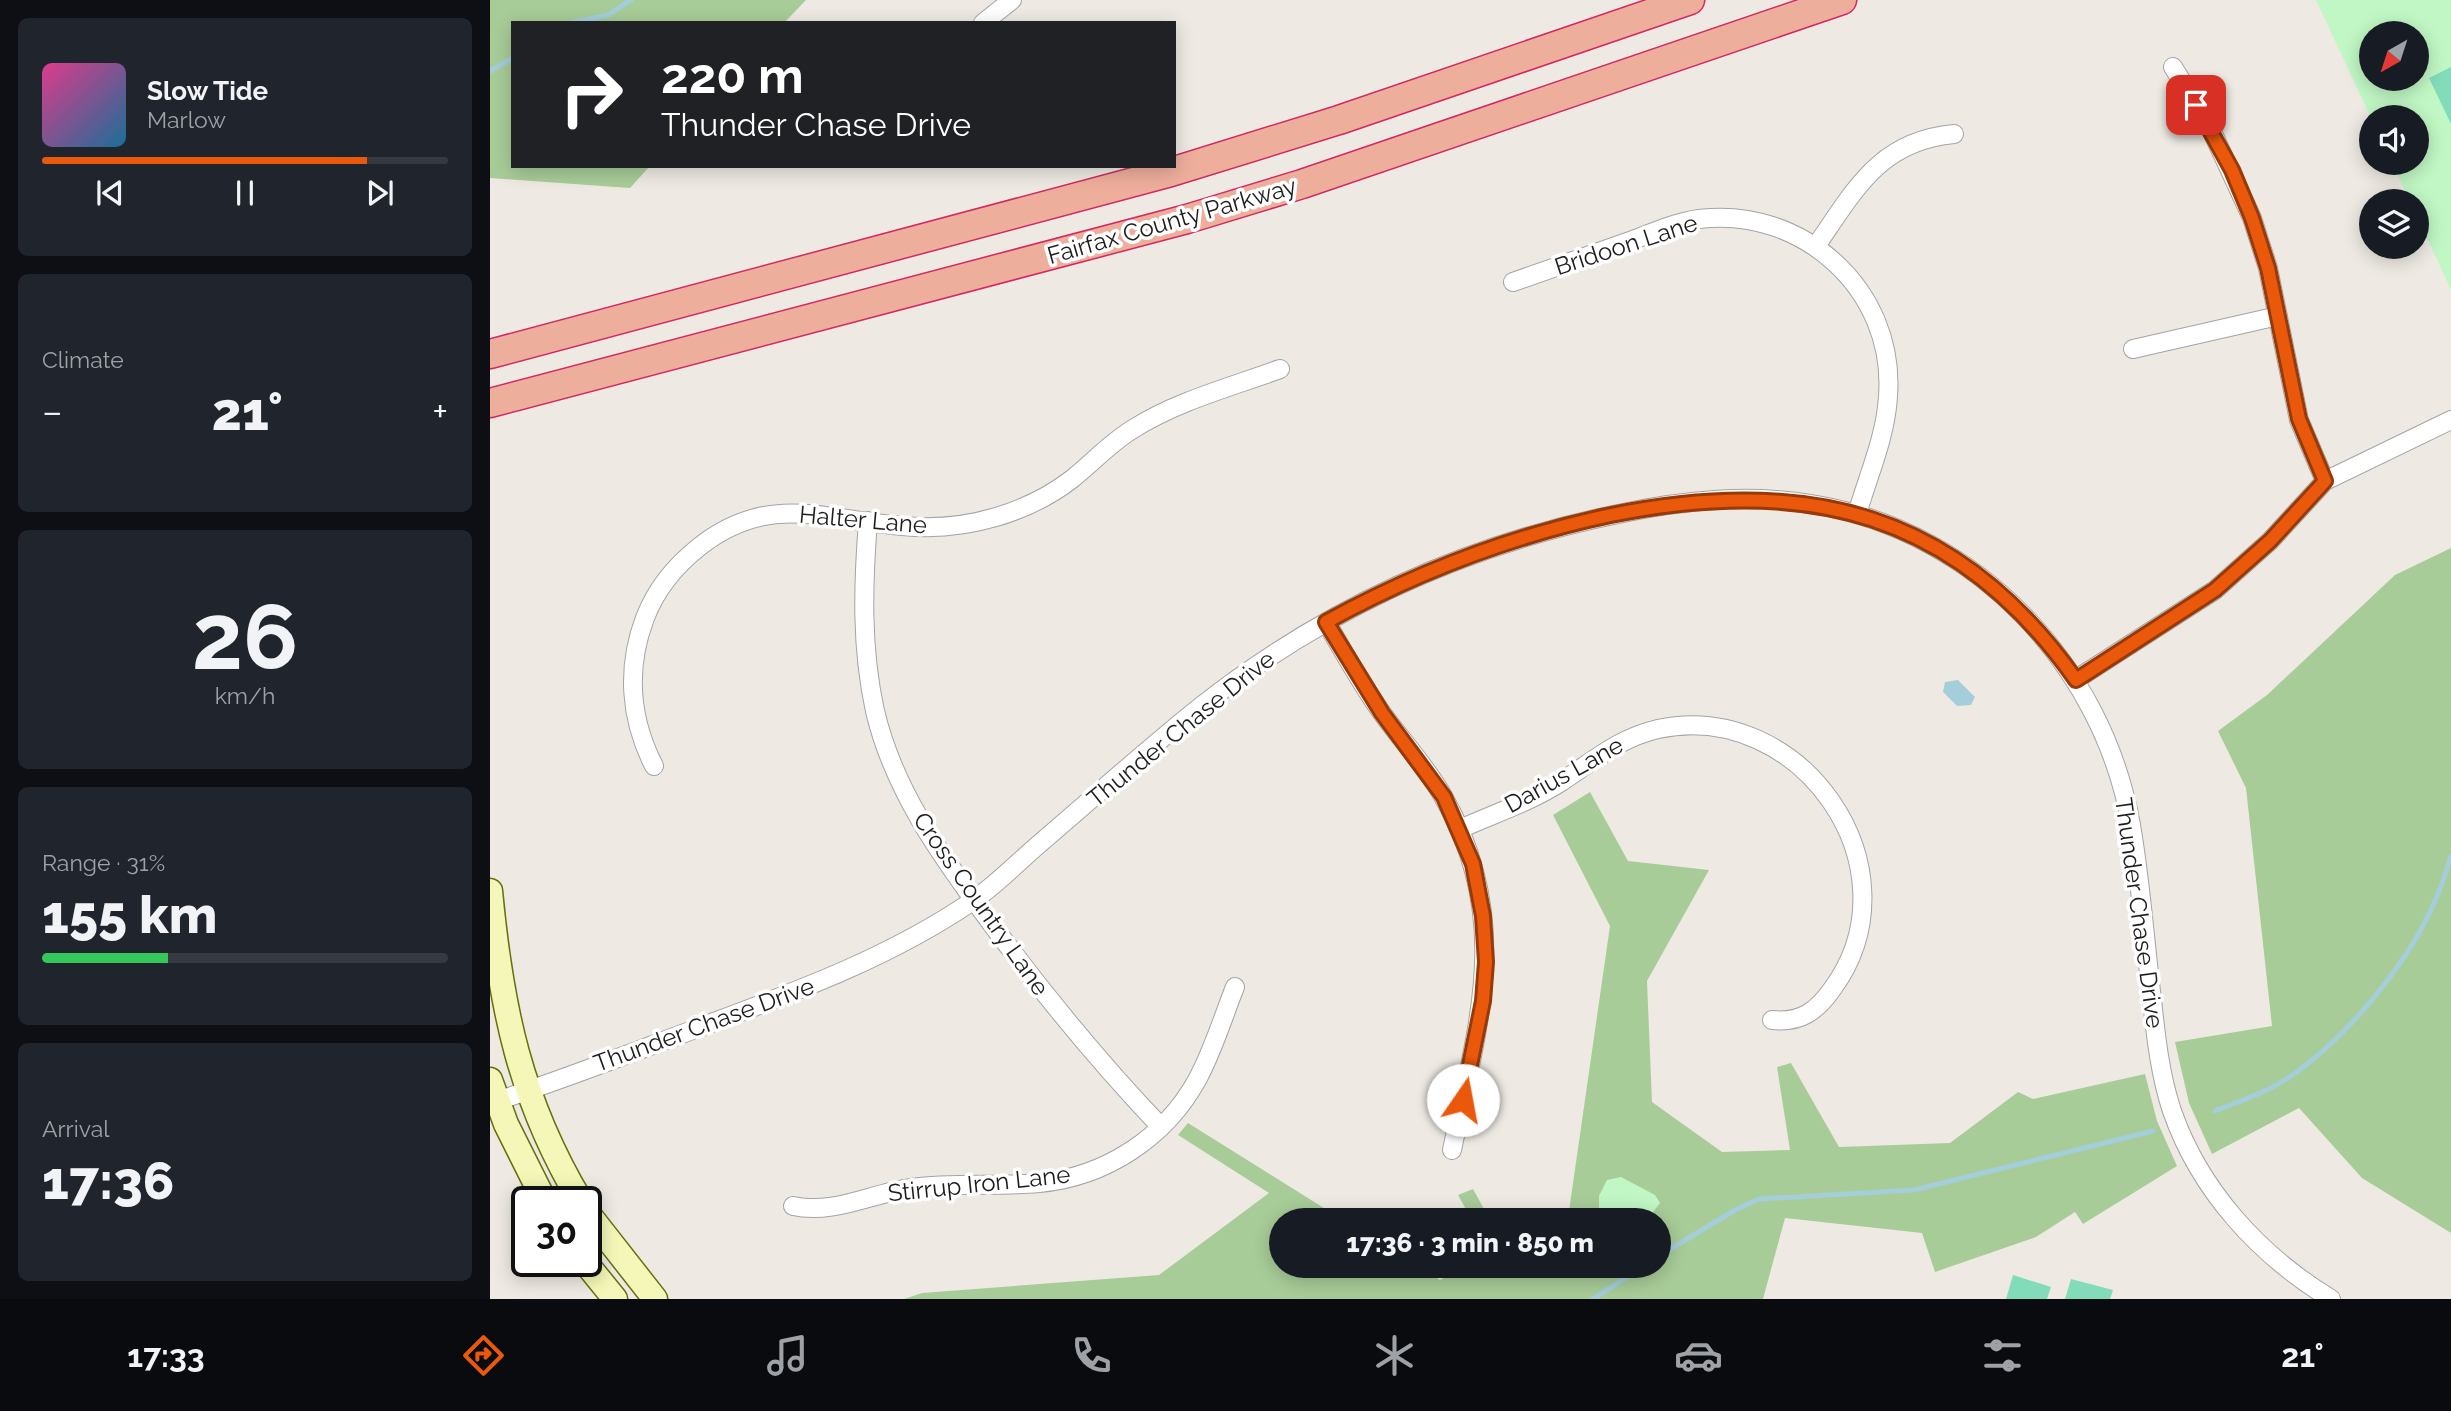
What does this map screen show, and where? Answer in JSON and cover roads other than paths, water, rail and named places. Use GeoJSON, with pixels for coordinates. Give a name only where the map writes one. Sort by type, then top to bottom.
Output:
{"type":"FeatureCollection","features":[{"type":"Feature","properties":{"kind":"highway","name":"Fairfax County Parkway"},"geometry":{"type":"LineString","coordinates":[[490,354],[1183,169],[1339,120],[1690,0]]}},
{"type":"Feature","properties":{"kind":"highway","name":"Fairfax County Parkway"},"geometry":{"type":"LineString","coordinates":[[490,403],[1187,219],[1302,184],[1842,0]]}},
{"type":"Feature","properties":{"kind":"main road"},"geometry":{"type":"LineString","coordinates":[[490,891],[506,1019],[528,1091],[550,1145],[572,1186]]}},
{"type":"Feature","properties":{"kind":"main road"},"geometry":{"type":"LineString","coordinates":[[493,1090],[538,1186]]}},
{"type":"Feature","properties":{"kind":"main road"},"geometry":{"type":"LineString","coordinates":[[602,1231],[655,1299]]}},
{"type":"Feature","properties":{"kind":"main road"},"geometry":{"type":"LineString","coordinates":[[597,1277],[615,1299]]}},
{"type":"Feature","properties":{"kind":"street"},"geometry":{"type":"LineString","coordinates":[[986,21],[1012,0]]}},
{"type":"Feature","properties":{"kind":"street"},"geometry":{"type":"LineString","coordinates":[[2174,67],[2232,170],[2268,268],[2299,419],[2325,481]]}},
{"type":"Feature","properties":{"kind":"street"},"geometry":{"type":"LineString","coordinates":[[1816,246],[1879,163],[1912,142],[1954,134]]}},
{"type":"Feature","properties":{"kind":"street","name":"Bridoon Lane"},"geometry":{"type":"LineString","coordinates":[[1513,282],[1696,219],[1754,220],[1799,236],[1816,246],[1840,265],[1859,288],[1874,314],[1886,353],[1889,395],[1886,417],[1857,514]]}},
{"type":"Feature","properties":{"kind":"street"},"geometry":{"type":"LineString","coordinates":[[2133,349],[2278,316]]}},
{"type":"Feature","properties":{"kind":"street","name":"Halter Lane"},"geometry":{"type":"LineString","coordinates":[[654,766],[637,722],[632,689],[634,658],[648,609],[668,577],[706,541],[727,529],[763,516],[815,512],[901,526],[940,527],[983,521],[1023,508],[1071,480],[1131,430],[1157,415],[1280,369]]}},
{"type":"Feature","properties":{"kind":"street"},"geometry":{"type":"LineString","coordinates":[[2076,680],[2215,590],[2270,541],[2325,481],[2451,420]]}},
{"type":"Feature","properties":{"kind":"street","name":"Thunder Chase Drive"},"geometry":{"type":"LineString","coordinates":[[493,1090],[528,1091],[812,986],[894,947],[974,900],[1196,711],[1243,675],[1326,622],[1435,568],[1497,545],[1569,524],[1630,511],[1708,499],[1786,500],[1857,514],[1900,530],[1969,568],[2027,618],[2076,680],[2101,728],[2125,798],[2157,1047],[2173,1112],[2194,1160],[2228,1211],[2274,1259],[2330,1299]]}},
{"type":"Feature","properties":{"kind":"street","name":"Cross Country Lane"},"geometry":{"type":"LineString","coordinates":[[868,521],[864,629],[876,712],[900,782],[919,819],[974,900],[1067,1025],[1161,1127]]}},
{"type":"Feature","properties":{"kind":"street"},"geometry":{"type":"LineString","coordinates":[[1326,622],[1382,713],[1444,797],[1460,829],[1481,900],[1486,962],[1483,1001],[1452,1150]]}},
{"type":"Feature","properties":{"kind":"street","name":"Darius Lane"},"geometry":{"type":"LineString","coordinates":[[1460,829],[1543,792],[1609,748],[1658,729],[1713,728],[1733,731],[1774,747],[1809,773],[1828,794],[1851,838],[1861,886],[1856,941],[1837,983],[1810,1014],[1797,1019],[1772,1020]]}},
{"type":"Feature","properties":{"kind":"street","name":"Stirrup Iron Lane"},"geometry":{"type":"LineString","coordinates":[[793,1206],[827,1209],[912,1188],[1038,1183],[1064,1179],[1115,1161],[1161,1127],[1196,1081],[1235,986]]}},
{"type":"Feature","properties":{"kind":"water"},"geometry":{"type":"Polygon","coordinates":[[[1958,680],[1975,697],[1971,705],[1957,706],[1943,692],[1945,682],[1958,680]]]}},
{"type":"Feature","properties":{"kind":"waterway"},"geometry":{"type":"LineString","coordinates":[[580,21],[608,15],[631,0]]}},
{"type":"Feature","properties":{"kind":"waterway"},"geometry":{"type":"LineString","coordinates":[[490,71],[511,59]]}},
{"type":"Feature","properties":{"kind":"waterway"},"geometry":{"type":"LineString","coordinates":[[2215,1111],[2288,1078],[2310,1062],[2352,1022],[2373,999],[2409,950],[2437,896],[2451,856]]}},
{"type":"Feature","properties":{"kind":"waterway"},"geometry":{"type":"LineString","coordinates":[[1671,1249],[1735,1210],[1759,1199],[1914,1190],[2153,1131]]}},
{"type":"Feature","properties":{"kind":"waterway"},"geometry":{"type":"LineString","coordinates":[[1593,1299],[1625,1278]]}}]}
